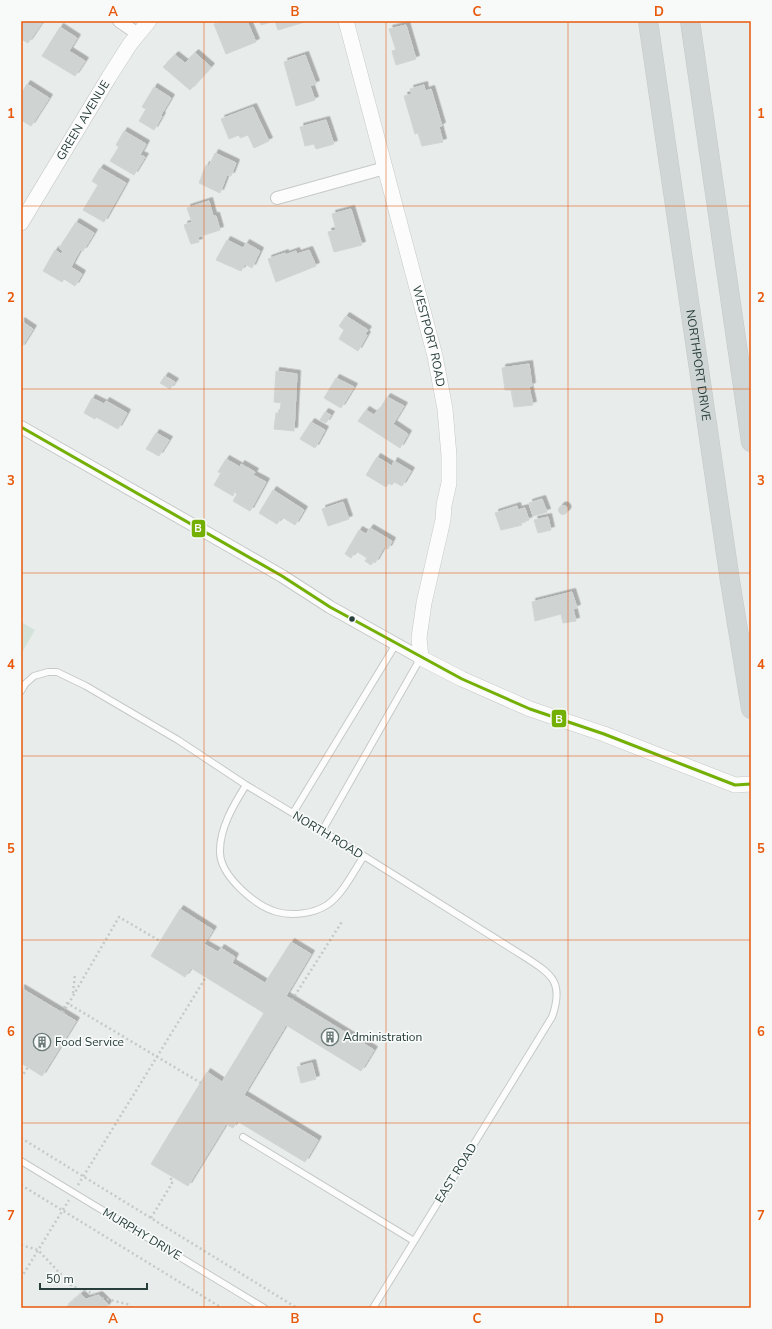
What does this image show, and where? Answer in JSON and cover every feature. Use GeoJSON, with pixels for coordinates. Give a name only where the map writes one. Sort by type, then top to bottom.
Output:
{"type":"FeatureCollection","features":[{"type":"Feature","properties":{"kind":"main road","name":"NORTHPORT DRIVE"},"geometry":{"type":"LineString","coordinates":[[648,21],[730,581],[751,709]]}},
{"type":"Feature","properties":{"kind":"main road"},"geometry":{"type":"LineString","coordinates":[[690,21],[751,442]]}},
{"type":"Feature","properties":{"kind":"street"},"geometry":{"type":"LineString","coordinates":[[119,21],[138,34]]}},
{"type":"Feature","properties":{"kind":"street","name":"GREEN AVENUE"},"geometry":{"type":"LineString","coordinates":[[21,223],[109,77],[138,34],[149,21]]}},
{"type":"Feature","properties":{"kind":"street","name":"WESTPORT ROAD"},"geometry":{"type":"LineString","coordinates":[[346,21],[435,356],[445,409],[449,456],[449,483],[444,505],[443,520],[424,603],[419,638],[421,658]]}},
{"type":"Feature","properties":{"kind":"street"},"geometry":{"type":"LineString","coordinates":[[277,198],[385,168]]}},
{"type":"Feature","properties":{"kind":"street"},"geometry":{"type":"LineString","coordinates":[[21,427],[282,576],[330,607],[462,679],[530,709],[604,734],[735,785],[751,784]]}},
{"type":"Feature","properties":{"kind":"lane"},"geometry":{"type":"LineString","coordinates":[[293,813],[396,644]]}},
{"type":"Feature","properties":{"kind":"lane"},"geometry":{"type":"LineString","coordinates":[[322,831],[421,658]]}},
{"type":"Feature","properties":{"kind":"lane","name":"NORTH ROAD"},"geometry":{"type":"LineString","coordinates":[[21,691],[25,684],[34,676],[48,672],[57,672],[86,686],[178,740],[246,785],[364,856],[540,966],[549,974],[554,982],[558,996],[552,1017],[539,1039]]}},
{"type":"Feature","properties":{"kind":"lane"},"geometry":{"type":"LineString","coordinates":[[246,785],[227,818],[220,842],[220,854],[229,875],[237,885],[254,900],[265,907],[276,912],[302,914],[326,906],[346,883],[364,856]]}},
{"type":"Feature","properties":{"kind":"lane","name":"EAST ROAD"},"geometry":{"type":"LineString","coordinates":[[373,1308],[539,1039]]}},
{"type":"Feature","properties":{"kind":"lane"},"geometry":{"type":"LineString","coordinates":[[243,1137],[414,1241]]}},
{"type":"Feature","properties":{"kind":"lane","name":"MURPHY DRIVE"},"geometry":{"type":"LineString","coordinates":[[21,1161],[264,1308]]}},
{"type":"Feature","properties":{"kind":"path"},"geometry":{"type":"LineString","coordinates":[[160,941],[119,917],[73,996],[62,1013],[67,1003],[201,1084]]}},
{"type":"Feature","properties":{"kind":"path"},"geometry":{"type":"LineString","coordinates":[[292,1000],[343,920]]}},
{"type":"Feature","properties":{"kind":"path"},"geometry":{"type":"LineString","coordinates":[[73,996],[75,974]]}},
{"type":"Feature","properties":{"kind":"path"},"geometry":{"type":"LineString","coordinates":[[21,1278],[206,977]]}},
{"type":"Feature","properties":{"kind":"path"},"geometry":{"type":"LineString","coordinates":[[21,1078],[28,1067]]}},
{"type":"Feature","properties":{"kind":"path"},"geometry":{"type":"LineString","coordinates":[[21,1138],[297,1308]]}},
{"type":"Feature","properties":{"kind":"path"},"geometry":{"type":"LineString","coordinates":[[151,1218],[172,1183],[170,1181],[172,1177]]}},
{"type":"Feature","properties":{"kind":"path"},"geometry":{"type":"LineString","coordinates":[[21,1185],[222,1308]]}},
{"type":"Feature","properties":{"kind":"path"},"geometry":{"type":"LineString","coordinates":[[21,1245],[38,1250],[72,1286],[96,1296]]}},
{"type":"Feature","properties":{"kind":"path"},"geometry":{"type":"LineString","coordinates":[[102,1298],[126,1304],[132,1308]]}},
{"type":"Feature","properties":{"kind":"shaded area"},"geometry":{"type":"Polygon","coordinates":[[[21,622],[35,630],[21,654],[21,622]]]}},
{"type":"Feature","properties":{"kind":"building"},"geometry":{"type":"Polygon","coordinates":[[[21,21],[43,21],[28,43],[21,39],[21,21]]]}},
{"type":"Feature","properties":{"kind":"building"},"geometry":{"type":"Polygon","coordinates":[[[227,21],[247,21],[256,42],[226,54],[214,24],[227,21]]]}},
{"type":"Feature","properties":{"kind":"building"},"geometry":{"type":"Polygon","coordinates":[[[260,21],[275,21],[261,25],[260,21]]]}},
{"type":"Feature","properties":{"kind":"building"},"geometry":{"type":"Polygon","coordinates":[[[275,21],[308,21],[278,30],[275,21]]]}},
{"type":"Feature","properties":{"kind":"building"},"geometry":{"type":"Polygon","coordinates":[[[406,25],[416,59],[396,65],[392,51],[396,50],[389,29],[406,25]]]}},
{"type":"Feature","properties":{"kind":"building"},"geometry":{"type":"Polygon","coordinates":[[[60,27],[77,38],[69,51],[85,61],[75,76],[42,56],[60,27]]]}},
{"type":"Feature","properties":{"kind":"building"},"geometry":{"type":"Polygon","coordinates":[[[195,53],[211,67],[190,90],[163,67],[175,55],[185,63],[195,53]]]}},
{"type":"Feature","properties":{"kind":"building"},"geometry":{"type":"Polygon","coordinates":[[[305,55],[316,84],[310,86],[315,100],[296,106],[284,62],[305,55]]]}},
{"type":"Feature","properties":{"kind":"building"},"geometry":{"type":"Polygon","coordinates":[[[27,84],[49,98],[31,126],[21,120],[21,94],[27,84]]]}},
{"type":"Feature","properties":{"kind":"building"},"geometry":{"type":"Polygon","coordinates":[[[424,85],[425,91],[431,89],[442,126],[439,127],[443,142],[422,146],[418,133],[415,134],[404,96],[412,94],[410,89],[424,85]]]}},
{"type":"Feature","properties":{"kind":"building"},"geometry":{"type":"Polygon","coordinates":[[[154,87],[171,98],[154,130],[139,121],[146,109],[142,107],[154,87]]]}},
{"type":"Feature","properties":{"kind":"building"},"geometry":{"type":"Polygon","coordinates":[[[253,107],[269,141],[254,148],[248,135],[240,138],[239,135],[229,139],[221,119],[253,107]]]}},
{"type":"Feature","properties":{"kind":"building"},"geometry":{"type":"Polygon","coordinates":[[[326,120],[334,144],[316,149],[314,144],[305,146],[300,127],[326,120]]]}},
{"type":"Feature","properties":{"kind":"building"},"geometry":{"type":"Polygon","coordinates":[[[124,131],[146,144],[140,155],[145,157],[134,175],[110,161],[119,147],[116,145],[124,131]]]}},
{"type":"Feature","properties":{"kind":"building"},"geometry":{"type":"Polygon","coordinates":[[[215,153],[236,163],[231,176],[227,175],[220,193],[199,183],[206,165],[209,166],[215,153]]]}},
{"type":"Feature","properties":{"kind":"building"},"geometry":{"type":"Polygon","coordinates":[[[100,168],[126,183],[104,222],[83,210],[98,185],[92,181],[100,168]]]}},
{"type":"Feature","properties":{"kind":"building"},"geometry":{"type":"Polygon","coordinates":[[[209,201],[213,216],[216,216],[220,230],[198,237],[199,242],[191,244],[184,225],[192,222],[187,208],[209,201]]]}},
{"type":"Feature","properties":{"kind":"building"},"geometry":{"type":"Polygon","coordinates":[[[351,209],[362,245],[334,252],[328,232],[336,230],[332,214],[351,209]]]}},
{"type":"Feature","properties":{"kind":"building"},"geometry":{"type":"Polygon","coordinates":[[[76,222],[94,233],[83,251],[80,250],[71,267],[82,274],[75,286],[64,279],[62,282],[43,271],[55,250],[61,254],[63,251],[59,248],[76,222]]]}},
{"type":"Feature","properties":{"kind":"building"},"geometry":{"type":"Polygon","coordinates":[[[227,240],[243,248],[246,243],[260,251],[252,268],[245,264],[241,271],[216,260],[227,240]]]}},
{"type":"Feature","properties":{"kind":"building"},"geometry":{"type":"Polygon","coordinates":[[[309,250],[316,266],[276,282],[268,259],[285,253],[285,255],[296,251],[297,254],[309,250]]]}},
{"type":"Feature","properties":{"kind":"building"},"geometry":{"type":"Polygon","coordinates":[[[346,316],[368,330],[365,334],[367,335],[358,351],[339,339],[344,330],[339,326],[346,316]]]}},
{"type":"Feature","properties":{"kind":"building"},"geometry":{"type":"Polygon","coordinates":[[[21,321],[33,329],[21,348],[21,321]]]}},
{"type":"Feature","properties":{"kind":"building"},"geometry":{"type":"Polygon","coordinates":[[[529,364],[532,386],[529,387],[533,405],[514,407],[511,390],[505,390],[502,368],[529,364]]]}},
{"type":"Feature","properties":{"kind":"building"},"geometry":{"type":"Polygon","coordinates":[[[276,371],[297,374],[294,431],[274,429],[276,413],[280,413],[281,403],[274,402],[276,371]]]}},
{"type":"Feature","properties":{"kind":"building"},"geometry":{"type":"Polygon","coordinates":[[[165,376],[175,382],[170,389],[160,383],[165,376]]]}},
{"type":"Feature","properties":{"kind":"building"},"geometry":{"type":"Polygon","coordinates":[[[336,378],[354,387],[341,408],[324,398],[336,378]]]}},
{"type":"Feature","properties":{"kind":"building"},"geometry":{"type":"Polygon","coordinates":[[[387,397],[404,406],[393,424],[408,434],[400,448],[358,421],[366,410],[374,415],[377,411],[378,412],[387,397]]]}},
{"type":"Feature","properties":{"kind":"building"},"geometry":{"type":"Polygon","coordinates":[[[92,398],[104,404],[106,401],[127,413],[118,429],[96,417],[95,419],[84,413],[92,398]]]}},
{"type":"Feature","properties":{"kind":"building"},"geometry":{"type":"Polygon","coordinates":[[[325,412],[331,415],[326,423],[320,420],[325,412]]]}},
{"type":"Feature","properties":{"kind":"building"},"geometry":{"type":"Polygon","coordinates":[[[311,422],[325,430],[315,448],[300,439],[311,422]]]}},
{"type":"Feature","properties":{"kind":"building"},"geometry":{"type":"Polygon","coordinates":[[[156,433],[169,440],[159,456],[146,449],[156,433]]]}},
{"type":"Feature","properties":{"kind":"building"},"geometry":{"type":"Polygon","coordinates":[[[377,457],[392,466],[394,461],[411,471],[402,486],[394,482],[392,485],[389,483],[386,487],[366,475],[377,457]]]}},
{"type":"Feature","properties":{"kind":"building"},"geometry":{"type":"Polygon","coordinates":[[[226,459],[240,467],[241,464],[255,472],[253,475],[266,482],[250,511],[233,501],[237,494],[234,492],[233,496],[214,485],[221,473],[218,472],[226,459]]]}},
{"type":"Feature","properties":{"kind":"building"},"geometry":{"type":"Polygon","coordinates":[[[273,490],[304,510],[295,525],[282,517],[277,524],[259,513],[273,490]]]}},
{"type":"Feature","properties":{"kind":"building"},"geometry":{"type":"Polygon","coordinates":[[[542,499],[547,512],[533,516],[529,503],[542,499]]]}},
{"type":"Feature","properties":{"kind":"building"},"geometry":{"type":"Polygon","coordinates":[[[343,502],[349,519],[328,526],[322,509],[343,502]]]}},
{"type":"Feature","properties":{"kind":"building"},"geometry":{"type":"Polygon","coordinates":[[[563,505],[568,510],[563,515],[558,510],[563,505]]]}},
{"type":"Feature","properties":{"kind":"building"},"geometry":{"type":"Polygon","coordinates":[[[517,506],[518,510],[525,508],[529,520],[521,523],[522,525],[501,530],[495,513],[517,506]]]}},
{"type":"Feature","properties":{"kind":"building"},"geometry":{"type":"Polygon","coordinates":[[[548,517],[551,530],[538,533],[534,520],[548,517]]]}},
{"type":"Feature","properties":{"kind":"building"},"geometry":{"type":"Polygon","coordinates":[[[370,528],[392,541],[388,549],[384,547],[375,563],[373,562],[371,565],[365,561],[367,558],[356,551],[351,558],[345,554],[359,530],[366,534],[370,528]]]}},
{"type":"Feature","properties":{"kind":"building"},"geometry":{"type":"Polygon","coordinates":[[[572,592],[577,608],[573,609],[576,621],[563,623],[561,614],[535,621],[532,602],[572,592]]]}},
{"type":"Feature","properties":{"kind":"building","name":"Administration"},"geometry":{"type":"Polygon","coordinates":[[[180,909],[213,930],[204,944],[218,952],[221,948],[235,957],[232,963],[265,983],[291,942],[311,954],[286,996],[374,1050],[361,1071],[286,1025],[244,1095],[318,1140],[305,1162],[237,1121],[233,1128],[226,1124],[188,1186],[151,1164],[207,1072],[222,1082],[264,1013],[191,968],[185,977],[151,956],[180,909]]]}},
{"type":"Feature","properties":{"kind":"building","name":"Food Service"},"geometry":{"type":"Polygon","coordinates":[[[21,988],[76,1021],[42,1076],[21,1063],[21,988]]]}},
{"type":"Feature","properties":{"kind":"building"},"geometry":{"type":"Polygon","coordinates":[[[312,1063],[316,1079],[301,1083],[297,1067],[312,1063]]]}},
{"type":"Feature","properties":{"kind":"building"},"geometry":{"type":"Polygon","coordinates":[[[81,1294],[86,1299],[99,1295],[108,1304],[106,1308],[65,1308],[81,1294]]]}},
{"type":"Feature","properties":{"kind":"transit line","name":"B"},"geometry":{"type":"LineString","coordinates":[[21,427],[282,576],[330,607],[462,679],[530,709],[604,734],[735,785],[751,784]]}},
{"type":"Feature","properties":{"kind":"place","name":"Administration"},"geometry":{"type":"Point","coordinates":[330,1037]}},
{"type":"Feature","properties":{"kind":"place","name":"Food Service"},"geometry":{"type":"Point","coordinates":[42,1042]}}]}
